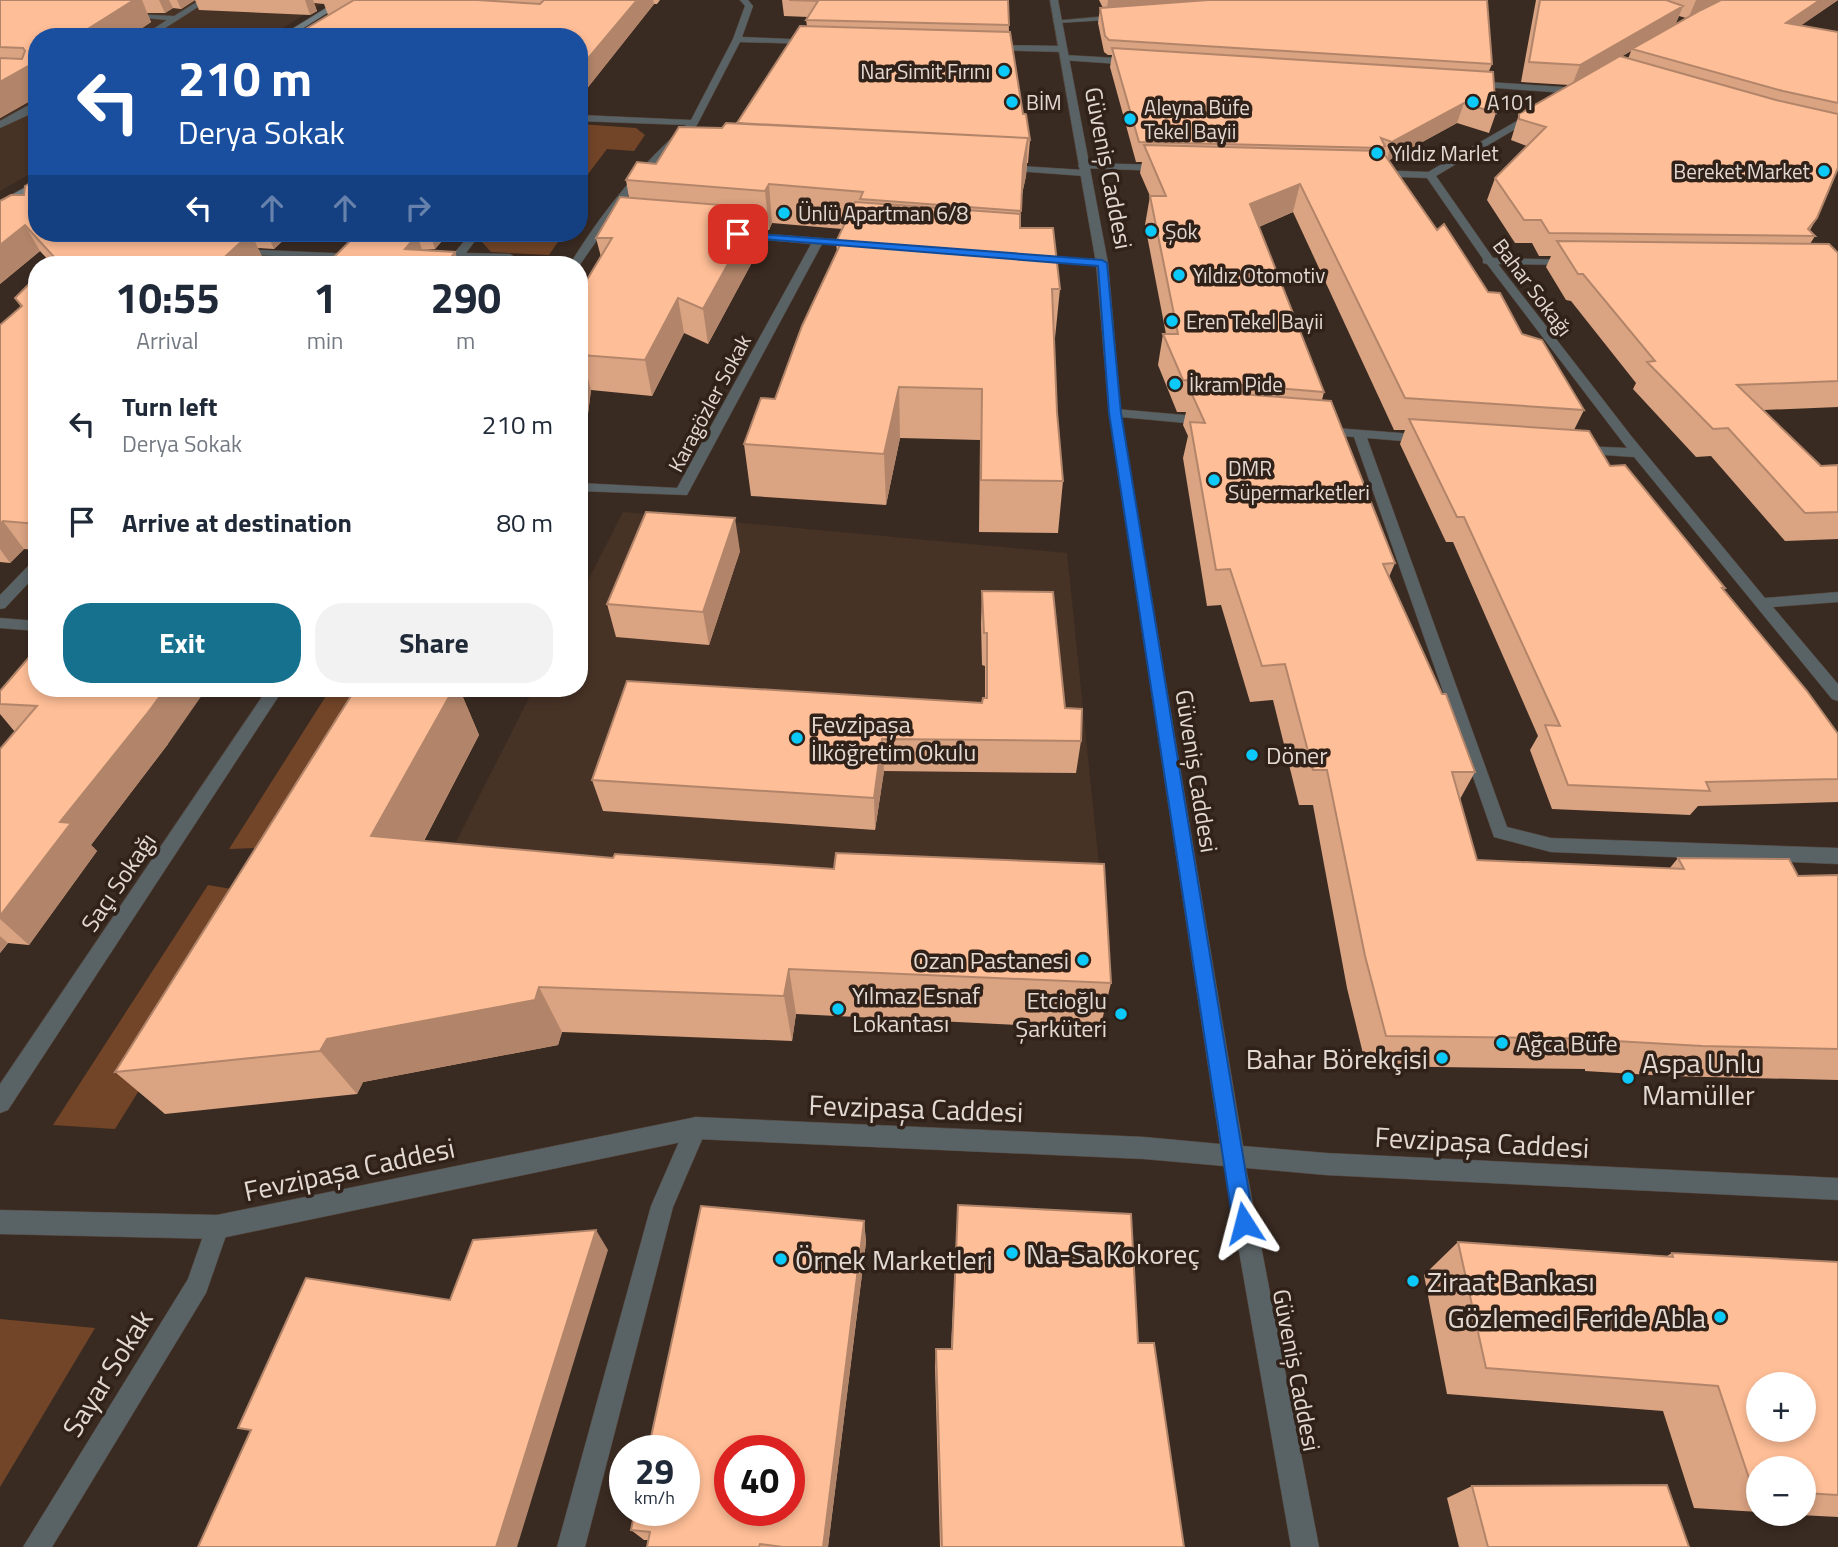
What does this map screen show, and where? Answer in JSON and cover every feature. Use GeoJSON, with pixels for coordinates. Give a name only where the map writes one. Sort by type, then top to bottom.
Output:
{"type":"FeatureCollection","features":[{"type":"Feature","properties":{"kind":"main road"},"geometry":{"type":"LineString","coordinates":[[298,28],[344,0]]}},
{"type":"Feature","properties":{"kind":"main road"},"geometry":{"type":"LineString","coordinates":[[0,205],[5,199],[28,188]]}},
{"type":"Feature","properties":{"kind":"street"},"geometry":{"type":"LineString","coordinates":[[160,28],[205,0]]}},
{"type":"Feature","properties":{"kind":"street","name":"Güveniş Caddesi"},"geometry":{"type":"LineString","coordinates":[[1054,0],[1102,263],[1115,413],[1233,1156],[1305,1547]]}},
{"type":"Feature","properties":{"kind":"street"},"geometry":{"type":"LineString","coordinates":[[581,256],[625,192],[664,148],[694,122],[737,39],[750,2]]}},
{"type":"Feature","properties":{"kind":"street"},"geometry":{"type":"LineString","coordinates":[[316,8],[348,10]]}},
{"type":"Feature","properties":{"kind":"street"},"geometry":{"type":"LineString","coordinates":[[122,16],[177,18]]}},
{"type":"Feature","properties":{"kind":"street"},"geometry":{"type":"LineString","coordinates":[[1057,21],[1130,16]]}},
{"type":"Feature","properties":{"kind":"street"},"geometry":{"type":"LineString","coordinates":[[737,39],[821,42]]}},
{"type":"Feature","properties":{"kind":"street"},"geometry":{"type":"LineString","coordinates":[[975,47],[1139,62]]}},
{"type":"Feature","properties":{"kind":"street"},"geometry":{"type":"LineString","coordinates":[[1362,173],[1430,175],[1583,88],[1468,84]]}},
{"type":"Feature","properties":{"kind":"street"},"geometry":{"type":"LineString","coordinates":[[0,125],[28,109]]}},
{"type":"Feature","properties":{"kind":"street"},"geometry":{"type":"LineString","coordinates":[[588,118],[694,122]]}},
{"type":"Feature","properties":{"kind":"street"},"geometry":{"type":"LineString","coordinates":[[664,148],[678,150]]}},
{"type":"Feature","properties":{"kind":"street"},"geometry":{"type":"LineString","coordinates":[[989,168],[1172,168]]}},
{"type":"Feature","properties":{"kind":"street","name":"Bahar Sokağı"},"geometry":{"type":"LineString","coordinates":[[1430,175],[1488,261],[1636,453],[1838,695]]}},
{"type":"Feature","properties":{"kind":"street"},"geometry":{"type":"LineString","coordinates":[[0,212],[14,214]]}},
{"type":"Feature","properties":{"kind":"street"},"geometry":{"type":"LineString","coordinates":[[604,223],[618,225]]}},
{"type":"Feature","properties":{"kind":"street"},"geometry":{"type":"LineString","coordinates":[[724,233],[873,246]]}},
{"type":"Feature","properties":{"kind":"street","name":"Karagözler Sokak"},"geometry":{"type":"LineString","coordinates":[[588,487],[682,492],[818,241]]}},
{"type":"Feature","properties":{"kind":"street"},"geometry":{"type":"LineString","coordinates":[[459,254],[469,242]]}},
{"type":"Feature","properties":{"kind":"street"},"geometry":{"type":"LineString","coordinates":[[221,251],[274,256]]}},
{"type":"Feature","properties":{"kind":"street"},"geometry":{"type":"LineString","coordinates":[[421,255],[493,256]]}},
{"type":"Feature","properties":{"kind":"street"},"geometry":{"type":"LineString","coordinates":[[1024,258],[1102,263]]}},
{"type":"Feature","properties":{"kind":"street"},"geometry":{"type":"LineString","coordinates":[[1488,261],[1582,262]]}},
{"type":"Feature","properties":{"kind":"street"},"geometry":{"type":"LineString","coordinates":[[1115,413],[1223,422]]}},
{"type":"Feature","properties":{"kind":"street"},"geometry":{"type":"LineString","coordinates":[[1305,430],[1442,440]]}},
{"type":"Feature","properties":{"kind":"street"},"geometry":{"type":"LineString","coordinates":[[1359,435],[1500,832],[1551,845],[1838,856]]}},
{"type":"Feature","properties":{"kind":"street"},"geometry":{"type":"LineString","coordinates":[[1567,449],[1636,453]]}},
{"type":"Feature","properties":{"kind":"street"},"geometry":{"type":"LineString","coordinates":[[0,604],[28,574]]}},
{"type":"Feature","properties":{"kind":"street"},"geometry":{"type":"LineString","coordinates":[[1761,603],[1838,597]]}},
{"type":"Feature","properties":{"kind":"street"},"geometry":{"type":"LineString","coordinates":[[0,623],[28,625]]}},
{"type":"Feature","properties":{"kind":"street","name":"Saçı Sokağı"},"geometry":{"type":"LineString","coordinates":[[0,1103],[270,697]]}},
{"type":"Feature","properties":{"kind":"street"},"geometry":{"type":"LineString","coordinates":[[571,1547],[662,1206],[696,1128]]}},
{"type":"Feature","properties":{"kind":"street","name":"Fevzipaşa Caddesi"},"geometry":{"type":"LineString","coordinates":[[0,1222],[217,1227],[696,1128],[1144,1148],[1326,1164],[1838,1189]]}},
{"type":"Feature","properties":{"kind":"street","name":"Sayar Sokak"},"geometry":{"type":"LineString","coordinates":[[37,1547],[198,1285],[217,1227]]}},
{"type":"Feature","properties":{"kind":"shaded area"},"geometry":{"type":"Polygon","coordinates":[[[0,0],[328,0],[283,28],[28,28],[28,175],[0,191],[0,0]]]}},
{"type":"Feature","properties":{"kind":"shaded area"},"geometry":{"type":"Polygon","coordinates":[[[588,125],[636,128],[645,135],[634,151],[607,149],[588,174],[588,125]]]}},
{"type":"Feature","properties":{"kind":"shaded area"},"geometry":{"type":"Polygon","coordinates":[[[482,242],[558,242],[549,255],[491,252],[482,242]]]}},
{"type":"Feature","properties":{"kind":"shaded area","name":"Fevzipaşa İlköğretim Okulu"},"geometry":{"type":"Polygon","coordinates":[[[623,512],[1067,553],[1102,894],[447,860],[529,697],[588,697],[588,580],[623,512]]]}},
{"type":"Feature","properties":{"kind":"shaded area"},"geometry":{"type":"Polygon","coordinates":[[[325,697],[381,697],[290,847],[229,849],[325,697]]]}},
{"type":"Feature","properties":{"kind":"shaded area"},"geometry":{"type":"Polygon","coordinates":[[[208,885],[261,894],[115,1129],[53,1125],[208,885]]]}},
{"type":"Feature","properties":{"kind":"shaded area"},"geometry":{"type":"Polygon","coordinates":[[[0,1319],[95,1328],[0,1487],[0,1319]]]}},
{"type":"Feature","properties":{"kind":"building"},"geometry":{"type":"Polygon","coordinates":[[[0,0],[134,0],[89,28],[28,28],[28,66],[0,82],[0,58],[22,59],[25,51],[23,48],[0,47],[0,0]]]}},
{"type":"Feature","properties":{"kind":"building"},"geometry":{"type":"Polygon","coordinates":[[[354,0],[477,0],[540,4],[544,0],[637,0],[588,58],[588,28],[307,28],[354,0]]]}},
{"type":"Feature","properties":{"kind":"building"},"geometry":{"type":"Polygon","coordinates":[[[789,0],[1008,0],[1009,25],[806,20],[818,1],[789,0]]]}},
{"type":"Feature","properties":{"kind":"building"},"geometry":{"type":"Polygon","coordinates":[[[1208,0],[1487,0],[1492,64],[1109,40],[1105,36],[1100,8],[1208,0]]]}},
{"type":"Feature","properties":{"kind":"building"},"geometry":{"type":"Polygon","coordinates":[[[1540,0],[1666,0],[1683,6],[1580,65],[1529,62],[1540,0]]]}},
{"type":"Feature","properties":{"kind":"building"},"geometry":{"type":"Polygon","coordinates":[[[1721,0],[1820,0],[1786,23],[1838,32],[1838,103],[1783,91],[1632,49],[1721,0]]]}},
{"type":"Feature","properties":{"kind":"building"},"geometry":{"type":"Polygon","coordinates":[[[800,26],[1010,32],[1023,114],[1026,114],[1030,140],[737,123],[800,26]]]}},
{"type":"Feature","properties":{"kind":"building"},"geometry":{"type":"Polygon","coordinates":[[[1112,48],[1493,72],[1496,113],[1464,103],[1392,142],[1381,138],[1385,146],[1381,148],[1139,142],[1112,48]]]}},
{"type":"Feature","properties":{"kind":"building"},"geometry":{"type":"Polygon","coordinates":[[[1620,56],[1776,100],[1838,114],[1838,168],[1817,218],[1808,229],[1815,236],[1549,233],[1541,220],[1524,220],[1495,178],[1546,127],[1519,119],[1519,114],[1620,56]]]}},
{"type":"Feature","properties":{"kind":"building"},"geometry":{"type":"Polygon","coordinates":[[[726,123],[1028,138],[1023,165],[1021,211],[860,199],[863,192],[769,184],[765,191],[626,180],[637,162],[656,164],[679,127],[722,128],[726,123]]]}},
{"type":"Feature","properties":{"kind":"building"},"geometry":{"type":"Polygon","coordinates":[[[1144,145],[1382,151],[1437,230],[1444,224],[1488,292],[1500,293],[1522,334],[1542,340],[1584,410],[1405,398],[1300,184],[1250,204],[1324,392],[1183,380],[1163,334],[1178,334],[1150,196],[1166,196],[1144,145]]]}},
{"type":"Feature","properties":{"kind":"building"},"geometry":{"type":"Polygon","coordinates":[[[28,184],[28,228],[25,225],[0,245],[0,201],[11,195],[24,195],[25,186],[28,184]]]}},
{"type":"Feature","properties":{"kind":"building"},"geometry":{"type":"Polygon","coordinates":[[[620,197],[759,208],[703,309],[678,298],[645,360],[588,355],[588,278],[612,238],[596,238],[620,197]]]}},
{"type":"Feature","properties":{"kind":"building"},"geometry":{"type":"Polygon","coordinates":[[[855,202],[1020,214],[1020,228],[1053,228],[1060,289],[1052,289],[1063,481],[981,480],[982,389],[899,387],[884,454],[744,444],[761,398],[775,399],[802,326],[841,243],[836,242],[855,202]]]}},
{"type":"Feature","properties":{"kind":"building"},"geometry":{"type":"Polygon","coordinates":[[[1557,241],[1829,244],[1838,253],[1838,381],[1737,385],[1821,466],[1838,465],[1838,512],[1805,513],[1728,428],[1713,429],[1647,362],[1655,361],[1583,274],[1578,274],[1557,241]]]}},
{"type":"Feature","properties":{"kind":"building"},"geometry":{"type":"Polygon","coordinates":[[[40,242],[241,242],[226,256],[53,256],[40,242]]]}},
{"type":"Feature","properties":{"kind":"building"},"geometry":{"type":"Polygon","coordinates":[[[349,242],[411,242],[405,249],[455,252],[452,256],[335,256],[349,242]]]}},
{"type":"Feature","properties":{"kind":"building"},"geometry":{"type":"Polygon","coordinates":[[[28,285],[28,523],[3,521],[0,524],[0,325],[22,306],[15,298],[28,285]]]}},
{"type":"Feature","properties":{"kind":"building"},"geometry":{"type":"Polygon","coordinates":[[[1190,390],[1331,401],[1395,563],[1383,564],[1442,694],[1446,694],[1475,772],[1452,772],[1477,860],[1684,869],[1678,858],[1789,859],[1798,876],[1838,875],[1838,1049],[1702,1046],[1614,1039],[1386,1036],[1365,956],[1327,770],[1313,770],[1285,664],[1262,666],[1230,569],[1216,570],[1190,422],[1205,423],[1190,390]]]}},
{"type":"Feature","properties":{"kind":"building"},"geometry":{"type":"Polygon","coordinates":[[[1409,419],[1589,431],[1610,466],[1625,465],[1807,691],[1838,734],[1838,779],[1706,782],[1710,791],[1568,785],[1545,725],[1560,726],[1464,517],[1457,517],[1409,419]]]}},
{"type":"Feature","properties":{"kind":"building"},"geometry":{"type":"Polygon","coordinates":[[[646,512],[735,518],[703,612],[607,604],[646,512]]]}},
{"type":"Feature","properties":{"kind":"building"},"geometry":{"type":"Polygon","coordinates":[[[982,591],[1053,592],[1065,708],[1082,709],[1081,741],[882,739],[874,798],[592,780],[627,681],[982,703],[983,698],[987,698],[987,633],[984,633],[982,591]]]}},
{"type":"Feature","properties":{"kind":"building"},"geometry":{"type":"Polygon","coordinates":[[[28,658],[28,697],[159,697],[60,822],[71,823],[0,916],[0,749],[37,706],[0,704],[0,691],[28,658]]]}},
{"type":"Feature","properties":{"kind":"building"},"geometry":{"type":"Polygon","coordinates":[[[350,697],[449,697],[371,836],[613,858],[615,854],[834,869],[836,853],[1104,864],[1111,983],[789,969],[784,996],[539,987],[535,1000],[327,1039],[320,1051],[115,1072],[350,697]]]}},
{"type":"Feature","properties":{"kind":"building"},"geometry":{"type":"Polygon","coordinates":[[[958,1205],[1131,1214],[1138,1343],[1154,1343],[1184,1547],[942,1547],[936,1349],[952,1349],[958,1205]]]}},
{"type":"Feature","properties":{"kind":"building"},"geometry":{"type":"Polygon","coordinates":[[[701,1206],[864,1221],[823,1547],[760,1544],[759,1547],[647,1547],[650,1532],[631,1530],[632,1526],[700,1526],[700,1435],[651,1435],[701,1206]]]}},
{"type":"Feature","properties":{"kind":"building"},"geometry":{"type":"Polygon","coordinates":[[[596,1230],[496,1547],[198,1547],[251,1430],[238,1428],[306,1278],[450,1300],[473,1240],[596,1230]]]}},
{"type":"Feature","properties":{"kind":"building"},"geometry":{"type":"Polygon","coordinates":[[[1458,1242],[1673,1257],[1672,1253],[1838,1262],[1838,1495],[1816,1494],[1816,1456],[1746,1456],[1746,1469],[1718,1386],[1486,1368],[1458,1242]]]}},
{"type":"Feature","properties":{"kind":"building"},"geometry":{"type":"Polygon","coordinates":[[[1667,1485],[1689,1547],[1488,1547],[1472,1486],[1667,1485]]]}},
{"type":"Feature","properties":{"kind":"place","name":"Nar Simit Fırını"},"geometry":{"type":"Point","coordinates":[1004,71]}},
{"type":"Feature","properties":{"kind":"place","name":"BİM"},"geometry":{"type":"Point","coordinates":[1012,102]}},
{"type":"Feature","properties":{"kind":"place","name":"A101"},"geometry":{"type":"Point","coordinates":[1473,102]}},
{"type":"Feature","properties":{"kind":"place","name":"Aleyna Büfe Tekel Bayii"},"geometry":{"type":"Point","coordinates":[1130,119]}},
{"type":"Feature","properties":{"kind":"place","name":"Yıldız Marlet"},"geometry":{"type":"Point","coordinates":[1377,153]}},
{"type":"Feature","properties":{"kind":"place","name":"Bereket Market"},"geometry":{"type":"Point","coordinates":[1824,171]}},
{"type":"Feature","properties":{"kind":"place","name":"Ünlü Apartman 6/8"},"geometry":{"type":"Point","coordinates":[784,213]}},
{"type":"Feature","properties":{"kind":"place","name":"Şok"},"geometry":{"type":"Point","coordinates":[1151,231]}},
{"type":"Feature","properties":{"kind":"place","name":"Yıldız Otomotiv"},"geometry":{"type":"Point","coordinates":[1179,275]}},
{"type":"Feature","properties":{"kind":"place","name":"Eren Tekel Bayii"},"geometry":{"type":"Point","coordinates":[1172,321]}},
{"type":"Feature","properties":{"kind":"place","name":"İkram Pide"},"geometry":{"type":"Point","coordinates":[1175,384]}},
{"type":"Feature","properties":{"kind":"place","name":"DMR Süpermarketleri"},"geometry":{"type":"Point","coordinates":[1214,480]}},
{"type":"Feature","properties":{"kind":"place","name":"Fevzipaşa İlköğretim Okulu"},"geometry":{"type":"Point","coordinates":[797,738]}},
{"type":"Feature","properties":{"kind":"place","name":"Döner"},"geometry":{"type":"Point","coordinates":[1252,755]}},
{"type":"Feature","properties":{"kind":"place","name":"Ozan Pastanesi"},"geometry":{"type":"Point","coordinates":[1083,960]}},
{"type":"Feature","properties":{"kind":"place","name":"Yılmaz Esnaf Lokantası"},"geometry":{"type":"Point","coordinates":[838,1009]}},
{"type":"Feature","properties":{"kind":"place","name":"Etcioğlu Şarküteri"},"geometry":{"type":"Point","coordinates":[1121,1014]}},
{"type":"Feature","properties":{"kind":"place","name":"Ağca Büfe"},"geometry":{"type":"Point","coordinates":[1502,1043]}},
{"type":"Feature","properties":{"kind":"place","name":"Bahar Börekçisi"},"geometry":{"type":"Point","coordinates":[1442,1058]}},
{"type":"Feature","properties":{"kind":"place","name":"Aspa Unlu Mamüller"},"geometry":{"type":"Point","coordinates":[1628,1078]}},
{"type":"Feature","properties":{"kind":"place","name":"Na-Sa Kokoreç"},"geometry":{"type":"Point","coordinates":[1012,1253]}},
{"type":"Feature","properties":{"kind":"place","name":"Örnek Marketleri"},"geometry":{"type":"Point","coordinates":[781,1259]}},
{"type":"Feature","properties":{"kind":"place","name":"Ziraat Bankası"},"geometry":{"type":"Point","coordinates":[1413,1281]}},
{"type":"Feature","properties":{"kind":"place","name":"Gözlemeci Feride Abla"},"geometry":{"type":"Point","coordinates":[1720,1317]}},
{"type":"Feature","properties":{"kind":"route"},"geometry":{"type":"LineString","coordinates":[[738,234],[1102,263],[1115,413],[1244,1223]]}}]}
